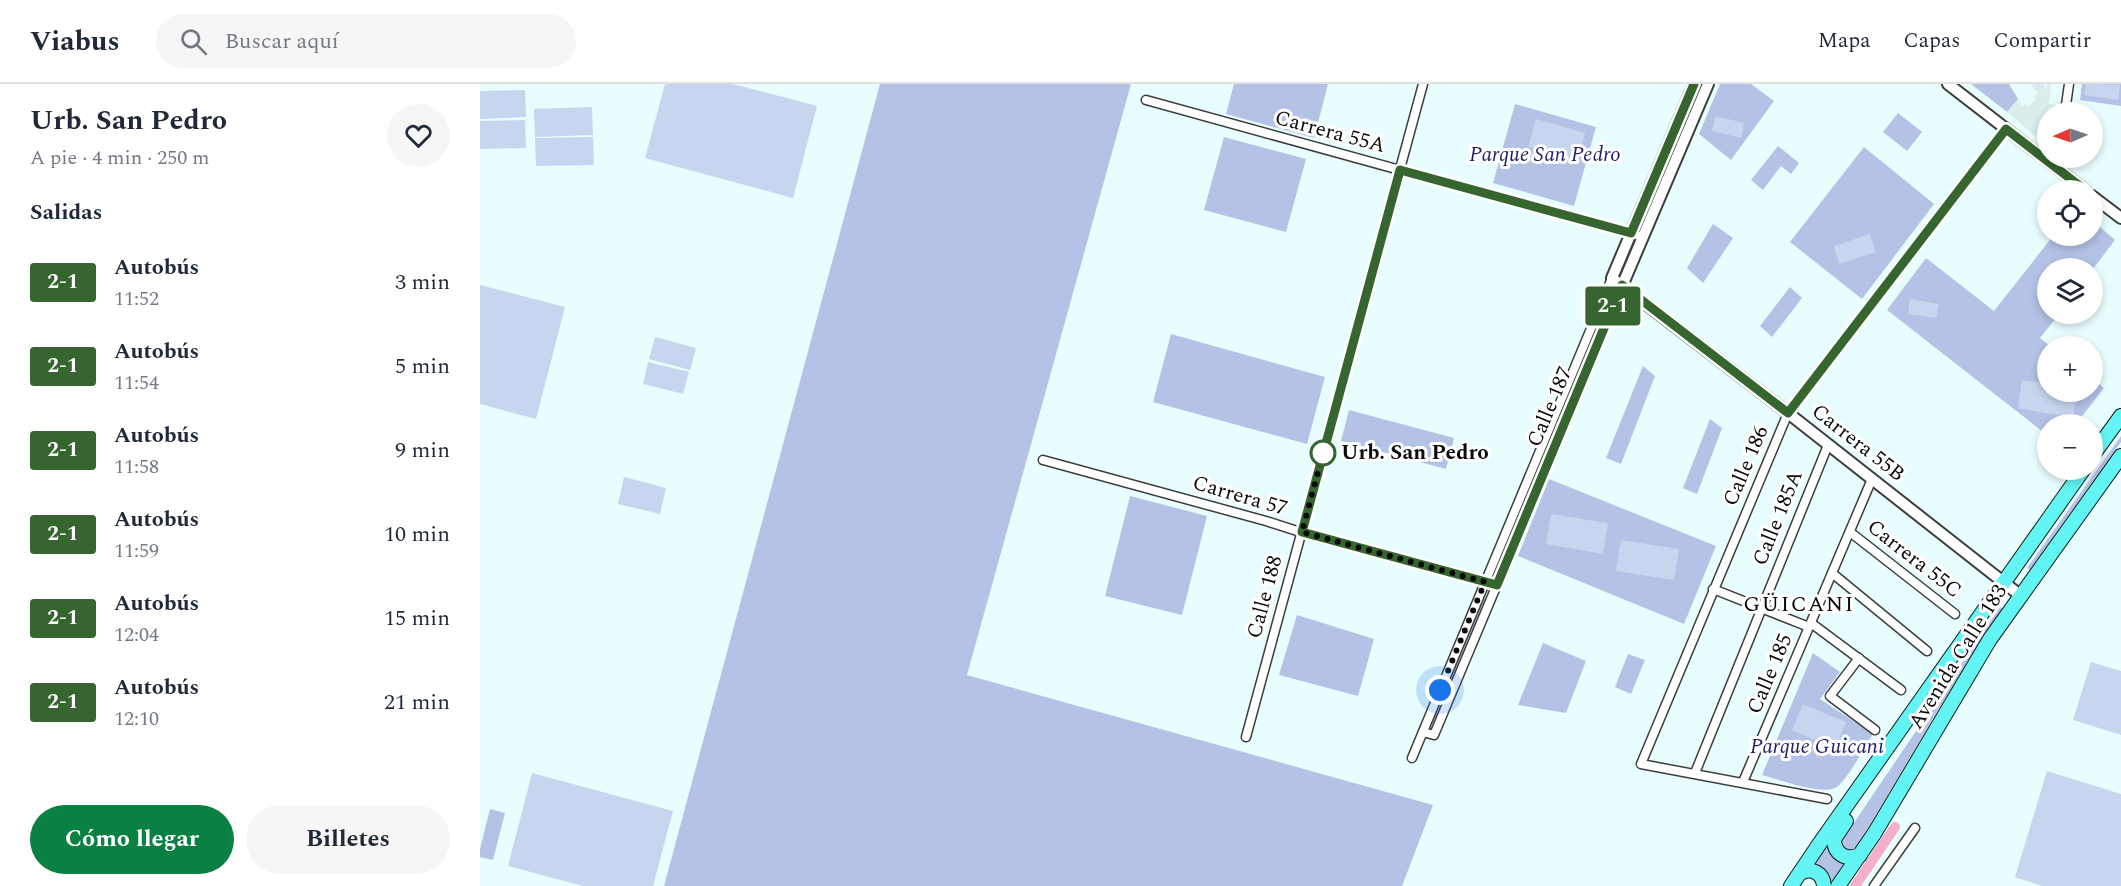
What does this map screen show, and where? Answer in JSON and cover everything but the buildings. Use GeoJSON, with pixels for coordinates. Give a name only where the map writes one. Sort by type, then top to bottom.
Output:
{"type":"FeatureCollection","features":[{"type":"Feature","properties":{"kind":"main road"},"geometry":{"type":"LineString","coordinates":[[2103,441],[2121,416]]}},
{"type":"Feature","properties":{"kind":"main road","name":"Avenida Calle 183"},"geometry":{"type":"LineString","coordinates":[[1838,886],[1892,806],[1981,653],[2121,456]]}},
{"type":"Feature","properties":{"kind":"main road","name":"Avenida Calle 183"},"geometry":{"type":"LineString","coordinates":[[1791,886],[2076,480]]}},
{"type":"Feature","properties":{"kind":"main road"},"geometry":{"type":"LineString","coordinates":[[1860,855],[1853,858],[1840,855],[1835,848],[1834,839],[1868,789],[1891,741]]}},
{"type":"Feature","properties":{"kind":"main road"},"geometry":{"type":"LineString","coordinates":[[1800,873],[1808,870],[1816,872],[1822,877],[1824,886]]}},
{"type":"Feature","properties":{"kind":"street","name":"Calle 188"},"geometry":{"type":"LineString","coordinates":[[1246,737],[1423,84]]}},
{"type":"Feature","properties":{"kind":"street","name":"Calle 187"},"geometry":{"type":"LineString","coordinates":[[1412,758],[1694,84]]}},
{"type":"Feature","properties":{"kind":"street","name":"Calle 187"},"geometry":{"type":"LineString","coordinates":[[1423,732],[1434,735],[1708,84]]}},
{"type":"Feature","properties":{"kind":"street"},"geometry":{"type":"LineString","coordinates":[[1948,84],[2006,129],[2037,149]]}},
{"type":"Feature","properties":{"kind":"street"},"geometry":{"type":"LineString","coordinates":[[2066,102],[2069,84]]}},
{"type":"Feature","properties":{"kind":"street","name":"Carrera 55A"},"geometry":{"type":"LineString","coordinates":[[1146,100],[1643,237]]}},
{"type":"Feature","properties":{"kind":"street","name":"Calle 186"},"geometry":{"type":"LineString","coordinates":[[1695,773],[1641,764],[1788,413],[2006,129]]}},
{"type":"Feature","properties":{"kind":"street"},"geometry":{"type":"LineString","coordinates":[[2063,168],[2075,180]]}},
{"type":"Feature","properties":{"kind":"street"},"geometry":{"type":"LineString","coordinates":[[2103,204],[2121,218]]}},
{"type":"Feature","properties":{"kind":"street","name":"Carrera 55B"},"geometry":{"type":"LineString","coordinates":[[1612,278],[2021,596]]}},
{"type":"Feature","properties":{"kind":"street","name":"Calle 185A"},"geometry":{"type":"LineString","coordinates":[[1695,773],[1828,444]]}},
{"type":"Feature","properties":{"kind":"street","name":"Carrera 57"},"geometry":{"type":"LineString","coordinates":[[1043,459],[1497,585]]}},
{"type":"Feature","properties":{"kind":"street","name":"Calle 185"},"geometry":{"type":"LineString","coordinates":[[1743,782],[1872,479]]}},
{"type":"Feature","properties":{"kind":"street","name":"Carrera 55C"},"geometry":{"type":"LineString","coordinates":[[1850,531],[1955,614]]}},
{"type":"Feature","properties":{"kind":"street"},"geometry":{"type":"LineString","coordinates":[[1832,573],[1927,651]]}},
{"type":"Feature","properties":{"kind":"street"},"geometry":{"type":"LineString","coordinates":[[1713,589],[1810,625],[1901,690]]}},
{"type":"Feature","properties":{"kind":"street"},"geometry":{"type":"LineString","coordinates":[[1859,658],[1830,696],[1875,730]]}},
{"type":"Feature","properties":{"kind":"street"},"geometry":{"type":"LineString","coordinates":[[1695,773],[1827,799]]}},
{"type":"Feature","properties":{"kind":"street"},"geometry":{"type":"LineString","coordinates":[[1874,886],[1916,828]]}},
{"type":"Feature","properties":{"kind":"green space"},"geometry":{"type":"Polygon","coordinates":[[[880,84],[1131,84],[967,675],[1433,805],[1402,886],[664,886],[880,84]]]}},
{"type":"Feature","properties":{"kind":"green space"},"geometry":{"type":"Polygon","coordinates":[[[1234,84],[1328,84],[1314,138],[1226,114],[1234,84]]]}},
{"type":"Feature","properties":{"kind":"green space"},"geometry":{"type":"Polygon","coordinates":[[[1720,84],[1751,84],[1774,101],[1731,160],[1699,134],[1720,84]]]}},
{"type":"Feature","properties":{"kind":"green space"},"geometry":{"type":"Polygon","coordinates":[[[1971,84],[2009,84],[2018,99],[2007,112],[1971,84]]]}},
{"type":"Feature","properties":{"kind":"green space"},"geometry":{"type":"Polygon","coordinates":[[[2082,84],[2121,84],[2121,106],[2080,100],[2082,84]]]}},
{"type":"Feature","properties":{"kind":"green space","name":"Parque San Pedro"},"geometry":{"type":"Polygon","coordinates":[[[1515,104],[1596,127],[1574,206],[1493,183],[1515,104]]]}},
{"type":"Feature","properties":{"kind":"green space"},"geometry":{"type":"Polygon","coordinates":[[[1898,113],[1922,132],[1907,151],[1883,132],[1898,113]]]}},
{"type":"Feature","properties":{"kind":"green space"},"geometry":{"type":"Polygon","coordinates":[[[1224,137],[1306,159],[1286,232],[1204,210],[1224,137]]]}},
{"type":"Feature","properties":{"kind":"green space"},"geometry":{"type":"Polygon","coordinates":[[[1778,146],[1799,163],[1791,174],[1781,166],[1763,190],[1751,180],[1778,146]]]}},
{"type":"Feature","properties":{"kind":"green space"},"geometry":{"type":"Polygon","coordinates":[[[1864,147],[1934,204],[1862,299],[1790,242],[1864,147]]]}},
{"type":"Feature","properties":{"kind":"green space"},"geometry":{"type":"Polygon","coordinates":[[[1713,224],[1733,238],[1703,283],[1687,268],[1713,224]]]}},
{"type":"Feature","properties":{"kind":"green space"},"geometry":{"type":"Polygon","coordinates":[[[2103,230],[2115,240],[2101,258],[2037,258],[2037,324],[2051,324],[2042,336],[2037,336],[2037,402],[2093,402],[2084,414],[2037,414],[2037,427],[1887,310],[1926,258],[1994,311],[2045,246],[2103,246],[2103,230]]]}},
{"type":"Feature","properties":{"kind":"green space"},"geometry":{"type":"Polygon","coordinates":[[[1790,287],[1802,298],[1772,337],[1760,326],[1790,287]]]}},
{"type":"Feature","properties":{"kind":"green space"},"geometry":{"type":"Polygon","coordinates":[[[1612,291],[1613,294],[1497,573],[1494,574],[1612,291]]]}},
{"type":"Feature","properties":{"kind":"green space"},"geometry":{"type":"Polygon","coordinates":[[[1171,334],[1325,377],[1307,444],[1153,402],[1171,334]]]}},
{"type":"Feature","properties":{"kind":"green space"},"geometry":{"type":"Polygon","coordinates":[[[1643,366],[1655,376],[1621,464],[1606,458],[1643,366]]]}},
{"type":"Feature","properties":{"kind":"green space"},"geometry":{"type":"Polygon","coordinates":[[[1349,410],[1454,438],[1446,469],[1341,441],[1349,410]]]}},
{"type":"Feature","properties":{"kind":"green space"},"geometry":{"type":"Polygon","coordinates":[[[1710,419],[1722,428],[1697,494],[1683,488],[1710,419]]]}},
{"type":"Feature","properties":{"kind":"green space"},"geometry":{"type":"Polygon","coordinates":[[[2121,436],[2121,442],[2103,467],[2103,461],[2121,436]]]}},
{"type":"Feature","properties":{"kind":"green space"},"geometry":{"type":"Polygon","coordinates":[[[1549,479],[1716,546],[1684,624],[1518,556],[1549,479]]]}},
{"type":"Feature","properties":{"kind":"green space"},"geometry":{"type":"Polygon","coordinates":[[[2090,480],[2094,480],[2030,570],[2027,568],[2090,480]]]}},
{"type":"Feature","properties":{"kind":"green space"},"geometry":{"type":"Polygon","coordinates":[[[1130,496],[1207,516],[1182,615],[1105,596],[1130,496]]]}},
{"type":"Feature","properties":{"kind":"green space"},"geometry":{"type":"Polygon","coordinates":[[[1482,599],[1486,601],[1433,728],[1430,729],[1482,599]]]}},
{"type":"Feature","properties":{"kind":"green space"},"geometry":{"type":"Polygon","coordinates":[[[2000,607],[2003,609],[1938,710],[1858,845],[1851,850],[1844,848],[1841,842],[2000,607]]]}},
{"type":"Feature","properties":{"kind":"green space"},"geometry":{"type":"Polygon","coordinates":[[[1297,615],[1374,639],[1358,696],[1279,675],[1297,615]]]}},
{"type":"Feature","properties":{"kind":"green space"},"geometry":{"type":"Polygon","coordinates":[[[1543,643],[1586,661],[1566,713],[1518,705],[1543,643]]]}},
{"type":"Feature","properties":{"kind":"green space","name":"Parque Guicani"},"geometry":{"type":"Polygon","coordinates":[[[1813,653],[1840,672],[1820,699],[1873,734],[1844,779],[1835,788],[1829,790],[1810,788],[1762,775],[1813,653]]]}},
{"type":"Feature","properties":{"kind":"green space"},"geometry":{"type":"Polygon","coordinates":[[[1628,654],[1645,660],[1631,694],[1615,687],[1628,654]]]}},
{"type":"Feature","properties":{"kind":"green space"},"geometry":{"type":"Polygon","coordinates":[[[490,809],[505,813],[493,860],[480,857],[490,809]]]}},
{"type":"Feature","properties":{"kind":"green space"},"geometry":{"type":"Polygon","coordinates":[[[1827,845],[1830,851],[1847,861],[1831,882],[1811,867],[1827,845]]]}},
{"type":"Feature","properties":{"kind":"shaded area"},"geometry":{"type":"Polygon","coordinates":[[[665,84],[733,84],[817,106],[793,198],[645,158],[665,84]]]}},
{"type":"Feature","properties":{"kind":"shaded area"},"geometry":{"type":"Polygon","coordinates":[[[2031,84],[2044,84],[2045,89],[2047,84],[2051,84],[2049,102],[2037,102],[2037,138],[2007,112],[2018,99],[2022,106],[2025,104],[2027,106],[2036,100],[2034,97],[2038,94],[2031,84]]]}},
{"type":"Feature","properties":{"kind":"shaded area"},"geometry":{"type":"Polygon","coordinates":[[[2086,84],[2120,85],[2118,100],[2084,95],[2086,84]]]}},
{"type":"Feature","properties":{"kind":"shaded area"},"geometry":{"type":"Polygon","coordinates":[[[525,90],[526,117],[480,119],[480,91],[525,90]]]}},
{"type":"Feature","properties":{"kind":"shaded area"},"geometry":{"type":"Polygon","coordinates":[[[592,107],[593,135],[535,137],[534,109],[592,107]]]}},
{"type":"Feature","properties":{"kind":"shaded area"},"geometry":{"type":"Polygon","coordinates":[[[1716,116],[1744,123],[1741,138],[1712,131],[1716,116]]]}},
{"type":"Feature","properties":{"kind":"shaded area"},"geometry":{"type":"Polygon","coordinates":[[[1536,119],[1585,133],[1578,160],[1528,147],[1536,119]]]}},
{"type":"Feature","properties":{"kind":"shaded area"},"geometry":{"type":"Polygon","coordinates":[[[525,120],[526,148],[480,149],[480,121],[525,120]]]}},
{"type":"Feature","properties":{"kind":"shaded area"},"geometry":{"type":"Polygon","coordinates":[[[593,137],[594,165],[536,166],[535,138],[593,137]]]}},
{"type":"Feature","properties":{"kind":"shaded area"},"geometry":{"type":"Polygon","coordinates":[[[1870,234],[1876,252],[1839,264],[1834,246],[1870,234]]]}},
{"type":"Feature","properties":{"kind":"shaded area"},"geometry":{"type":"Polygon","coordinates":[[[480,285],[565,307],[536,419],[480,404],[480,285]]]}},
{"type":"Feature","properties":{"kind":"shaded area"},"geometry":{"type":"Polygon","coordinates":[[[1910,299],[1939,304],[1936,318],[1908,314],[1910,299]]]}},
{"type":"Feature","properties":{"kind":"shaded area"},"geometry":{"type":"Polygon","coordinates":[[[655,337],[696,348],[690,370],[649,359],[655,337]]]}},
{"type":"Feature","properties":{"kind":"shaded area"},"geometry":{"type":"Polygon","coordinates":[[[648,362],[689,372],[683,394],[643,384],[648,362]]]}},
{"type":"Feature","properties":{"kind":"shaded area"},"geometry":{"type":"Polygon","coordinates":[[[2022,380],[2037,382],[2037,402],[2075,402],[2074,414],[2051,414],[2018,408],[2022,380]]]}},
{"type":"Feature","properties":{"kind":"shaded area"},"geometry":{"type":"Polygon","coordinates":[[[624,477],[666,488],[660,514],[618,504],[624,477]]]}},
{"type":"Feature","properties":{"kind":"shaded area"},"geometry":{"type":"Polygon","coordinates":[[[1551,514],[1608,523],[1603,554],[1546,544],[1551,514]]]}},
{"type":"Feature","properties":{"kind":"shaded area"},"geometry":{"type":"Polygon","coordinates":[[[1621,540],[1679,549],[1674,580],[1616,571],[1621,540]]]}},
{"type":"Feature","properties":{"kind":"shaded area"},"geometry":{"type":"Polygon","coordinates":[[[2091,662],[2121,671],[2121,735],[2073,720],[2091,662]]]}},
{"type":"Feature","properties":{"kind":"shaded area"},"geometry":{"type":"Polygon","coordinates":[[[1803,704],[1846,722],[1835,749],[1792,730],[1803,704]]]}},
{"type":"Feature","properties":{"kind":"shaded area"},"geometry":{"type":"Polygon","coordinates":[[[2047,771],[2121,794],[2121,886],[2042,886],[2015,877],[2047,771]]]}},
{"type":"Feature","properties":{"kind":"shaded area"},"geometry":{"type":"Polygon","coordinates":[[[532,773],[673,811],[653,886],[583,886],[508,866],[532,773]]]}},
{"type":"Feature","properties":{"kind":"waterway"},"geometry":{"type":"LineString","coordinates":[[1855,886],[1895,827]]}},
{"type":"Feature","properties":{"kind":"bus line","name":"2-1"},"geometry":{"type":"LineString","coordinates":[[1694,84],[1631,233],[1400,170],[1302,532],[1497,585],[1622,285],[1788,413],[2006,129],[2072,180]]}},
{"type":"Feature","properties":{"kind":"place","name":"Urb. San Pedro"},"geometry":{"type":"Point","coordinates":[1323,453]}},
{"type":"Feature","properties":{"kind":"district","name":"GÜICANI"},"geometry":{"type":"Point","coordinates":[1799,604]}},
{"type":"Feature","properties":{"kind":"route"},"geometry":{"type":"LineString","coordinates":[[1323,453],[1302,532],[1485,582],[1440,690]]}}]}
